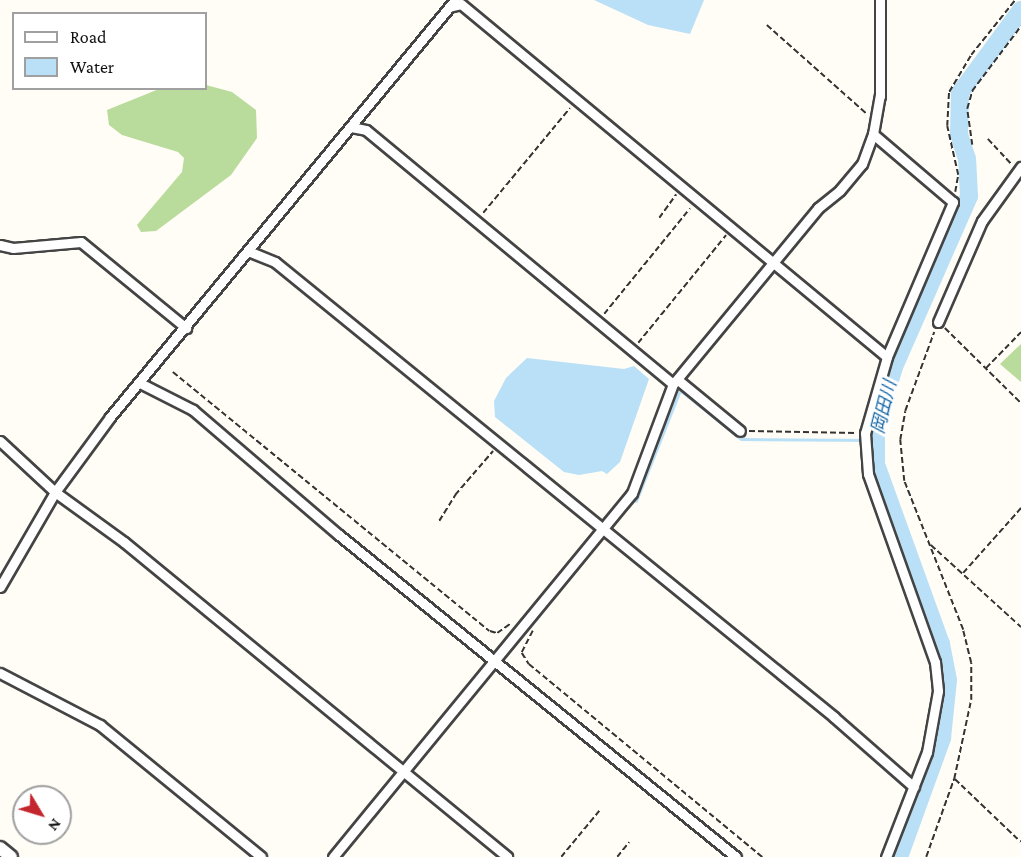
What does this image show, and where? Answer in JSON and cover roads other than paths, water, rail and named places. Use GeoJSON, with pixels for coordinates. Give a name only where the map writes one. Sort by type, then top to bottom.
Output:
{"type":"FeatureCollection","features":[{"type":"Feature","properties":{"kind":"street"},"geometry":{"type":"LineString","coordinates":[[333,857],[632,493],[675,382],[818,208],[851,179],[873,134],[877,119],[880,0]]}},
{"type":"Feature","properties":{"kind":"street"},"geometry":{"type":"LineString","coordinates":[[0,587],[55,492],[140,383],[452,3],[461,3],[730,229],[887,357]]}},
{"type":"Feature","properties":{"kind":"street"},"geometry":{"type":"LineString","coordinates":[[351,127],[366,130],[631,350],[740,431]]}},
{"type":"Feature","properties":{"kind":"street"},"geometry":{"type":"LineString","coordinates":[[873,134],[953,202],[887,357],[865,433],[868,474],[935,662],[938,691],[934,723],[914,787],[886,857]]}},
{"type":"Feature","properties":{"kind":"street"},"geometry":{"type":"LineString","coordinates":[[938,322],[982,221],[1020,168]]}},
{"type":"Feature","properties":{"kind":"street"},"geometry":{"type":"LineString","coordinates":[[0,245],[13,248],[81,242],[186,328]]}},
{"type":"Feature","properties":{"kind":"street"},"geometry":{"type":"LineString","coordinates":[[248,251],[275,262],[604,529],[914,787]]}},
{"type":"Feature","properties":{"kind":"street"},"geometry":{"type":"LineString","coordinates":[[140,383],[193,410],[495,661],[736,857]]}},
{"type":"Feature","properties":{"kind":"street"},"geometry":{"type":"LineString","coordinates":[[0,441],[55,492],[124,542],[507,857]]}},
{"type":"Feature","properties":{"kind":"street"},"geometry":{"type":"LineString","coordinates":[[0,673],[100,725],[261,857]]}},
{"type":"Feature","properties":{"kind":"street"},"geometry":{"type":"LineString","coordinates":[[0,848],[11,857]]}},
{"type":"Feature","properties":{"kind":"water"},"geometry":{"type":"Polygon","coordinates":[[[594,0],[704,0],[690,34],[648,25],[594,0]]]}},
{"type":"Feature","properties":{"kind":"water"},"geometry":{"type":"Polygon","coordinates":[[[527,358],[624,369],[634,366],[649,379],[620,462],[607,474],[602,471],[579,475],[564,472],[495,417],[494,401],[506,378],[527,358]]]}},
{"type":"Feature","properties":{"kind":"waterway","name":"岡田川"},"geometry":{"type":"LineString","coordinates":[[899,857],[942,738],[948,680],[941,644],[876,464],[876,428],[894,367],[969,196],[967,159],[959,134],[960,93],[1021,10]]}},
{"type":"Feature","properties":{"kind":"waterway"},"geometry":{"type":"LineString","coordinates":[[636,501],[680,390],[741,439],[874,440]]}}]}
